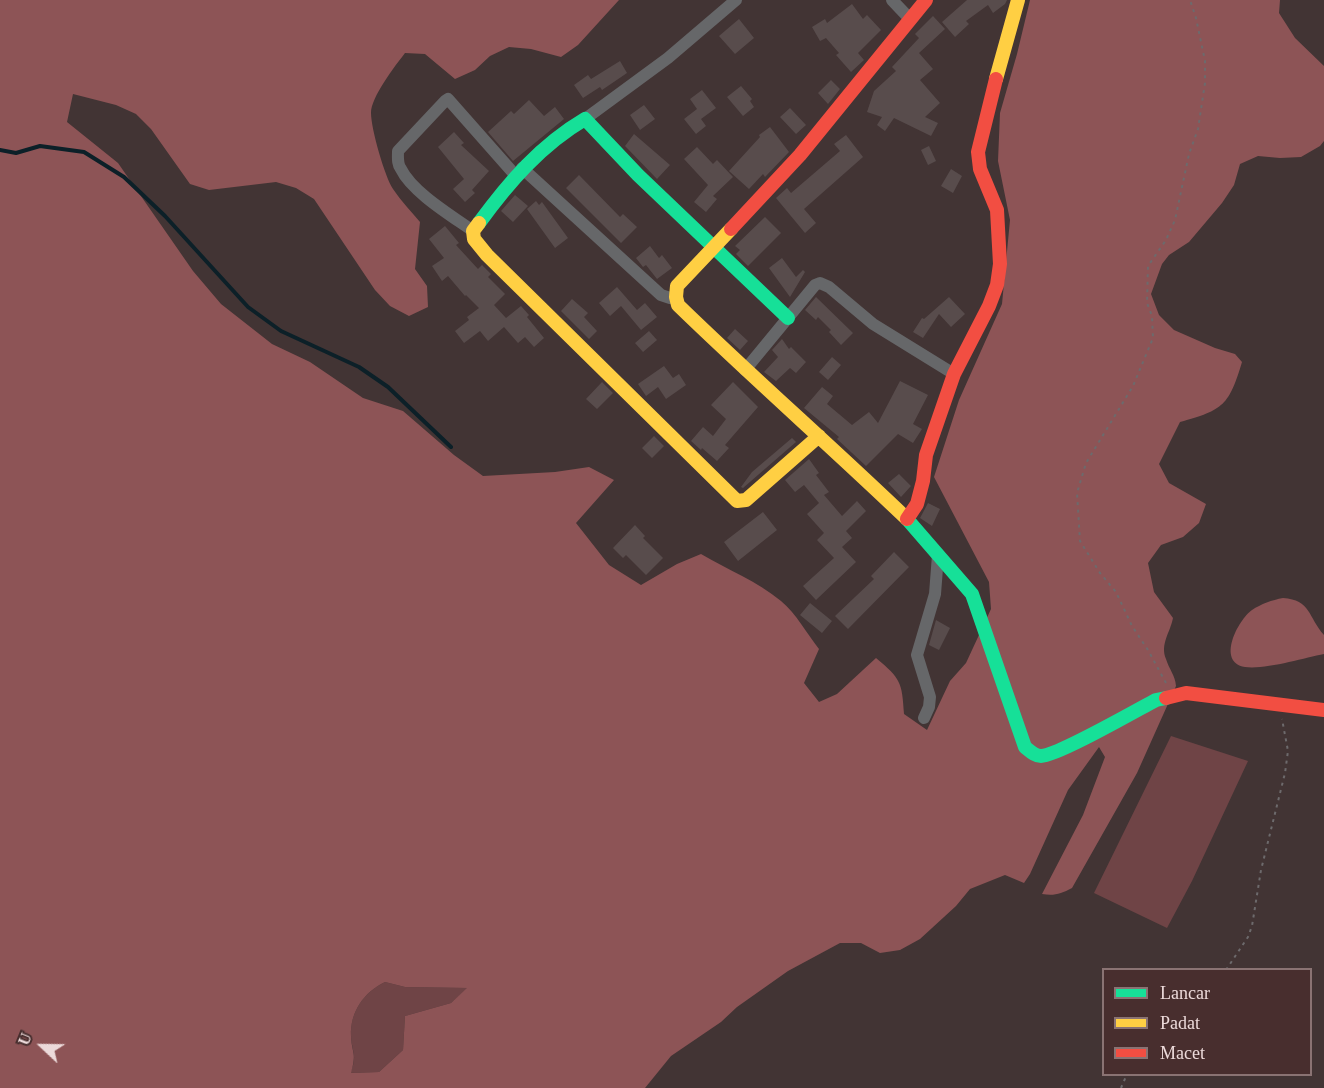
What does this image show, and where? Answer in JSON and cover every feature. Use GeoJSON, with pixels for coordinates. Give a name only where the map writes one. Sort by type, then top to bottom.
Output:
{"type":"FeatureCollection","features":[{"type":"Feature","properties":{"kind":"street"},"geometry":{"type":"LineString","coordinates":[[736,0],[668,58],[585,119],[570,126],[519,172],[473,231],[474,239],[527,296],[565,330],[737,501],[746,501],[819,436]]}},
{"type":"Feature","properties":{"kind":"street"},"geometry":{"type":"LineString","coordinates":[[892,0],[910,19]]}},
{"type":"Feature","properties":{"kind":"street"},"geometry":{"type":"LineString","coordinates":[[926,0],[800,155],[677,286],[676,297],[681,309],[908,519],[974,598],[1025,747],[1032,753],[1042,756],[1060,750],[1156,700],[1186,693],[1324,710]]}},
{"type":"Feature","properties":{"kind":"street"},"geometry":{"type":"LineString","coordinates":[[908,519],[917,504],[923,481],[926,454],[954,374],[989,306],[997,285],[1000,264],[997,210],[980,169],[978,152],[1018,0]]}},
{"type":"Feature","properties":{"kind":"street"},"geometry":{"type":"LineString","coordinates":[[473,231],[423,195],[401,170],[398,160],[398,151],[448,99],[519,172],[661,295],[676,297]]}},
{"type":"Feature","properties":{"kind":"street"},"geometry":{"type":"LineString","coordinates":[[585,119],[638,176],[788,318]]}},
{"type":"Feature","properties":{"kind":"street"},"geometry":{"type":"LineString","coordinates":[[745,370],[814,285],[820,283],[873,324],[954,374]]}},
{"type":"Feature","properties":{"kind":"street"},"geometry":{"type":"LineString","coordinates":[[924,718],[930,697],[917,655],[935,594],[938,555]]}},
{"type":"Feature","properties":{"kind":"path"},"geometry":{"type":"LineString","coordinates":[[1170,696],[1163,676],[1132,626],[1116,592],[1100,573],[1080,541],[1077,493],[1086,463],[1133,386],[1153,338],[1152,316],[1147,303],[1148,266],[1166,240],[1175,220],[1189,154],[1198,129],[1205,83],[1205,61],[1190,0]]}},
{"type":"Feature","properties":{"kind":"path"},"geometry":{"type":"LineString","coordinates":[[1227,968],[1248,937],[1252,926],[1261,870],[1285,773],[1288,751],[1280,704]]}},
{"type":"Feature","properties":{"kind":"shaded area"},"geometry":{"type":"Polygon","coordinates":[[[0,0],[619,0],[578,45],[561,57],[531,49],[509,47],[490,56],[475,70],[455,79],[425,54],[405,53],[384,82],[372,106],[373,130],[393,189],[420,222],[415,269],[427,286],[428,307],[409,316],[390,306],[375,290],[314,199],[296,188],[276,182],[209,190],[190,184],[151,129],[136,114],[116,105],[73,94],[67,122],[118,163],[193,271],[221,304],[272,344],[310,362],[363,398],[403,411],[454,455],[483,476],[555,472],[589,467],[614,480],[576,523],[609,565],[641,585],[677,564],[701,554],[762,587],[781,601],[796,618],[819,649],[804,683],[819,702],[837,694],[876,658],[891,671],[899,682],[904,714],[927,730],[950,681],[966,663],[991,609],[989,582],[934,477],[959,400],[1002,304],[1010,220],[998,161],[1000,113],[1030,0],[1280,0],[1279,13],[1295,38],[1324,66],[1324,141],[1320,146],[1301,157],[1258,156],[1240,164],[1234,185],[1222,203],[1189,242],[1169,255],[1162,264],[1151,294],[1159,315],[1174,330],[1235,354],[1242,362],[1233,388],[1223,404],[1206,414],[1180,422],[1159,464],[1169,483],[1206,504],[1199,523],[1183,537],[1161,545],[1148,563],[1154,592],[1173,618],[1166,638],[1164,654],[1176,686],[1137,773],[1072,888],[1057,894],[1042,894],[1083,815],[1105,757],[1099,747],[1068,790],[1024,883],[1005,875],[970,889],[956,906],[920,939],[900,950],[880,953],[861,943],[840,943],[788,971],[737,1007],[721,1022],[671,1056],[645,1088],[0,1088],[0,0]],[[385,982],[371,991],[360,1004],[351,1027],[354,1057],[351,1073],[379,1072],[403,1050],[405,1016],[451,1003],[467,988],[405,987],[385,982]]]}},
{"type":"Feature","properties":{"kind":"shaded area"},"geometry":{"type":"Polygon","coordinates":[[[1283,598],[1299,602],[1308,611],[1324,635],[1324,654],[1263,667],[1245,667],[1236,664],[1232,657],[1232,640],[1241,622],[1255,608],[1283,598]]]}},
{"type":"Feature","properties":{"kind":"shaded area"},"geometry":{"type":"Polygon","coordinates":[[[1171,736],[1248,761],[1192,881],[1167,928],[1094,893],[1171,736]]]}},
{"type":"Feature","properties":{"kind":"shaded area"},"geometry":{"type":"Polygon","coordinates":[[[385,982],[405,987],[468,988],[451,1003],[405,1016],[403,1050],[379,1072],[350,1073],[354,1058],[351,1027],[356,1011],[371,991],[385,982]]]}},
{"type":"Feature","properties":{"kind":"building"},"geometry":{"type":"Polygon","coordinates":[[[967,0],[1007,0],[993,13],[988,5],[966,21],[969,24],[955,37],[942,22],[967,0]]]}},
{"type":"Feature","properties":{"kind":"building"},"geometry":{"type":"Polygon","coordinates":[[[852,4],[863,19],[867,15],[881,30],[858,53],[864,60],[851,72],[836,55],[839,53],[826,38],[820,41],[812,27],[825,19],[827,23],[852,4]]]}},
{"type":"Feature","properties":{"kind":"building"},"geometry":{"type":"Polygon","coordinates":[[[933,16],[945,29],[919,53],[933,69],[920,80],[940,103],[925,117],[938,123],[931,136],[894,118],[885,131],[877,125],[882,117],[867,112],[874,91],[896,71],[892,67],[919,38],[915,34],[933,16]]]}},
{"type":"Feature","properties":{"kind":"building"},"geometry":{"type":"Polygon","coordinates":[[[739,19],[754,38],[735,54],[719,36],[739,19]]]}},
{"type":"Feature","properties":{"kind":"building"},"geometry":{"type":"Polygon","coordinates":[[[620,61],[627,73],[602,90],[600,87],[583,98],[574,85],[588,75],[591,79],[620,61]]]}},
{"type":"Feature","properties":{"kind":"building"},"geometry":{"type":"Polygon","coordinates":[[[831,80],[840,89],[828,104],[818,93],[831,80]]]}},
{"type":"Feature","properties":{"kind":"building"},"geometry":{"type":"Polygon","coordinates":[[[741,86],[752,99],[750,101],[754,107],[743,116],[727,97],[741,86]]]}},
{"type":"Feature","properties":{"kind":"building"},"geometry":{"type":"Polygon","coordinates":[[[702,90],[716,108],[701,119],[706,126],[696,134],[684,119],[697,109],[690,99],[702,90]]]}},
{"type":"Feature","properties":{"kind":"building"},"geometry":{"type":"Polygon","coordinates":[[[529,100],[544,116],[555,107],[564,119],[513,161],[488,132],[511,111],[514,114],[529,100]]]}},
{"type":"Feature","properties":{"kind":"building"},"geometry":{"type":"Polygon","coordinates":[[[644,105],[655,119],[640,130],[630,115],[644,105]]]}},
{"type":"Feature","properties":{"kind":"building"},"geometry":{"type":"Polygon","coordinates":[[[790,108],[806,125],[796,134],[780,117],[790,108]]]}},
{"type":"Feature","properties":{"kind":"building"},"geometry":{"type":"Polygon","coordinates":[[[770,127],[789,152],[765,177],[763,174],[749,189],[729,171],[760,137],[759,135],[770,127]]]}},
{"type":"Feature","properties":{"kind":"building"},"geometry":{"type":"Polygon","coordinates":[[[454,132],[464,143],[461,145],[489,171],[472,190],[475,193],[465,202],[453,189],[464,179],[438,147],[454,132]]]}},
{"type":"Feature","properties":{"kind":"building"},"geometry":{"type":"Polygon","coordinates":[[[634,134],[670,165],[657,179],[625,146],[634,134]]]}},
{"type":"Feature","properties":{"kind":"building"},"geometry":{"type":"Polygon","coordinates":[[[846,135],[863,157],[804,209],[816,223],[805,233],[776,198],[787,188],[791,193],[840,151],[834,144],[846,135]]]}},
{"type":"Feature","properties":{"kind":"building"},"geometry":{"type":"Polygon","coordinates":[[[929,146],[936,161],[928,165],[921,150],[929,146]]]}},
{"type":"Feature","properties":{"kind":"building"},"geometry":{"type":"Polygon","coordinates":[[[697,147],[713,164],[717,160],[733,177],[713,196],[717,199],[706,212],[694,202],[708,185],[684,159],[697,147]]]}},
{"type":"Feature","properties":{"kind":"building"},"geometry":{"type":"Polygon","coordinates":[[[951,169],[962,176],[953,193],[941,186],[951,169]]]}},
{"type":"Feature","properties":{"kind":"building"},"geometry":{"type":"Polygon","coordinates":[[[579,175],[620,217],[623,214],[637,227],[621,243],[566,188],[579,175]]]}},
{"type":"Feature","properties":{"kind":"building"},"geometry":{"type":"Polygon","coordinates":[[[515,195],[528,206],[513,222],[501,211],[515,195]]]}},
{"type":"Feature","properties":{"kind":"building"},"geometry":{"type":"Polygon","coordinates":[[[536,201],[539,205],[542,202],[568,238],[555,248],[527,209],[536,201]]]}},
{"type":"Feature","properties":{"kind":"building"},"geometry":{"type":"Polygon","coordinates":[[[765,217],[781,233],[748,266],[736,254],[740,250],[735,246],[765,217]]]}},
{"type":"Feature","properties":{"kind":"building"},"geometry":{"type":"Polygon","coordinates":[[[445,226],[459,243],[456,245],[478,269],[482,265],[491,274],[488,277],[505,294],[494,305],[506,318],[521,306],[529,315],[527,317],[544,338],[534,347],[525,337],[518,343],[504,327],[488,341],[480,331],[464,343],[455,331],[469,320],[467,317],[479,308],[448,276],[442,281],[432,266],[444,258],[429,239],[445,226]]]}},
{"type":"Feature","properties":{"kind":"building"},"geometry":{"type":"Polygon","coordinates":[[[650,246],[659,258],[662,255],[672,268],[657,279],[646,265],[643,267],[636,258],[650,246]]]}},
{"type":"Feature","properties":{"kind":"building"},"geometry":{"type":"Polygon","coordinates":[[[782,258],[796,277],[803,270],[805,272],[790,297],[769,268],[782,258]]]}},
{"type":"Feature","properties":{"kind":"building"},"geometry":{"type":"Polygon","coordinates":[[[617,287],[637,310],[645,303],[657,317],[641,330],[621,306],[610,316],[599,303],[617,287]]]}},
{"type":"Feature","properties":{"kind":"building"},"geometry":{"type":"Polygon","coordinates":[[[816,297],[853,333],[841,345],[818,317],[816,320],[805,310],[816,297]]]}},
{"type":"Feature","properties":{"kind":"building"},"geometry":{"type":"Polygon","coordinates":[[[949,297],[965,314],[951,327],[939,314],[923,338],[913,332],[922,318],[924,319],[949,297]]]}},
{"type":"Feature","properties":{"kind":"building"},"geometry":{"type":"Polygon","coordinates":[[[572,299],[588,313],[584,317],[597,331],[589,339],[561,311],[572,299]]]}},
{"type":"Feature","properties":{"kind":"building"},"geometry":{"type":"Polygon","coordinates":[[[735,329],[748,341],[740,350],[727,338],[735,329]]]}},
{"type":"Feature","properties":{"kind":"building"},"geometry":{"type":"Polygon","coordinates":[[[649,331],[657,340],[643,352],[635,343],[649,331]]]}},
{"type":"Feature","properties":{"kind":"building"},"geometry":{"type":"Polygon","coordinates":[[[782,339],[789,349],[791,347],[806,362],[796,373],[790,368],[776,381],[764,372],[778,357],[772,350],[782,339]]]}},
{"type":"Feature","properties":{"kind":"building"},"geometry":{"type":"Polygon","coordinates":[[[832,357],[841,365],[828,380],[819,372],[832,357]]]}},
{"type":"Feature","properties":{"kind":"building"},"geometry":{"type":"Polygon","coordinates":[[[664,366],[673,378],[679,374],[686,385],[666,399],[658,387],[646,396],[638,384],[664,366]]]}},
{"type":"Feature","properties":{"kind":"building"},"geometry":{"type":"Polygon","coordinates":[[[900,381],[928,395],[913,424],[922,429],[913,443],[898,434],[866,466],[837,439],[839,437],[804,408],[822,387],[833,396],[827,404],[852,425],[869,412],[878,423],[900,381]]]}},
{"type":"Feature","properties":{"kind":"building"},"geometry":{"type":"Polygon","coordinates":[[[602,382],[613,393],[597,409],[586,399],[602,382]]]}},
{"type":"Feature","properties":{"kind":"building"},"geometry":{"type":"Polygon","coordinates":[[[733,382],[758,407],[725,445],[729,448],[717,461],[691,441],[703,427],[713,436],[726,419],[711,405],[733,382]]]}},
{"type":"Feature","properties":{"kind":"building"},"geometry":{"type":"Polygon","coordinates":[[[654,436],[664,446],[652,458],[642,448],[654,436]]]}},
{"type":"Feature","properties":{"kind":"building"},"geometry":{"type":"Polygon","coordinates":[[[792,438],[796,442],[743,488],[741,487],[752,472],[792,438]]]}},
{"type":"Feature","properties":{"kind":"building"},"geometry":{"type":"Polygon","coordinates":[[[809,459],[819,473],[816,475],[829,492],[824,495],[842,516],[857,501],[866,511],[846,531],[852,538],[842,547],[856,562],[816,600],[803,586],[834,558],[817,540],[824,533],[807,514],[819,503],[804,485],[795,492],[785,480],[809,459]]]}},
{"type":"Feature","properties":{"kind":"building"},"geometry":{"type":"Polygon","coordinates":[[[899,474],[911,486],[901,497],[888,483],[899,474]]]}},
{"type":"Feature","properties":{"kind":"building"},"geometry":{"type":"Polygon","coordinates":[[[928,503],[940,509],[932,526],[920,518],[928,503]]]}},
{"type":"Feature","properties":{"kind":"building"},"geometry":{"type":"Polygon","coordinates":[[[763,512],[777,530],[738,561],[724,542],[763,512]]]}},
{"type":"Feature","properties":{"kind":"building"},"geometry":{"type":"Polygon","coordinates":[[[635,525],[645,536],[643,538],[663,558],[646,575],[626,555],[623,558],[613,548],[635,525]]]}},
{"type":"Feature","properties":{"kind":"building"},"geometry":{"type":"Polygon","coordinates":[[[894,552],[909,567],[848,629],[835,616],[874,579],[871,576],[894,552]]]}},
{"type":"Feature","properties":{"kind":"building"},"geometry":{"type":"Polygon","coordinates":[[[810,603],[832,621],[822,633],[800,615],[810,603]]]}},
{"type":"Feature","properties":{"kind":"building"},"geometry":{"type":"Polygon","coordinates":[[[936,620],[950,628],[939,650],[929,645],[936,620]]]}},
{"type":"Feature","properties":{"kind":"waterway"},"geometry":{"type":"LineString","coordinates":[[0,150],[16,153],[40,146],[84,152],[124,177],[165,216],[248,307],[281,331],[359,367],[388,387],[451,447]]}},
{"type":"Feature","properties":{"kind":"traffic: fast"},"geometry":{"type":"LineString","coordinates":[[479,223],[527,165],[554,140],[585,119],[638,175],[788,318]]}},
{"type":"Feature","properties":{"kind":"traffic: fast"},"geometry":{"type":"LineString","coordinates":[[907,519],[972,594],[1025,747],[1033,753],[1041,756],[1063,749],[1156,700],[1166,698]]}},
{"type":"Feature","properties":{"kind":"traffic: slow"},"geometry":{"type":"LineString","coordinates":[[996,79],[1018,0]]}},
{"type":"Feature","properties":{"kind":"traffic: slow"},"geometry":{"type":"LineString","coordinates":[[479,223],[473,231],[474,239],[487,255],[737,501],[746,500],[819,436]]}},
{"type":"Feature","properties":{"kind":"traffic: slow"},"geometry":{"type":"LineString","coordinates":[[731,229],[677,286],[678,305],[907,519]]}},
{"type":"Feature","properties":{"kind":"traffic: jam"},"geometry":{"type":"LineString","coordinates":[[731,229],[800,155],[926,0]]}},
{"type":"Feature","properties":{"kind":"traffic: jam"},"geometry":{"type":"LineString","coordinates":[[907,519],[917,504],[926,455],[954,374],[989,306],[997,285],[1000,264],[997,210],[980,169],[978,152],[996,79]]}},
{"type":"Feature","properties":{"kind":"traffic: jam"},"geometry":{"type":"LineString","coordinates":[[1166,698],[1186,693],[1324,710]]}}]}
